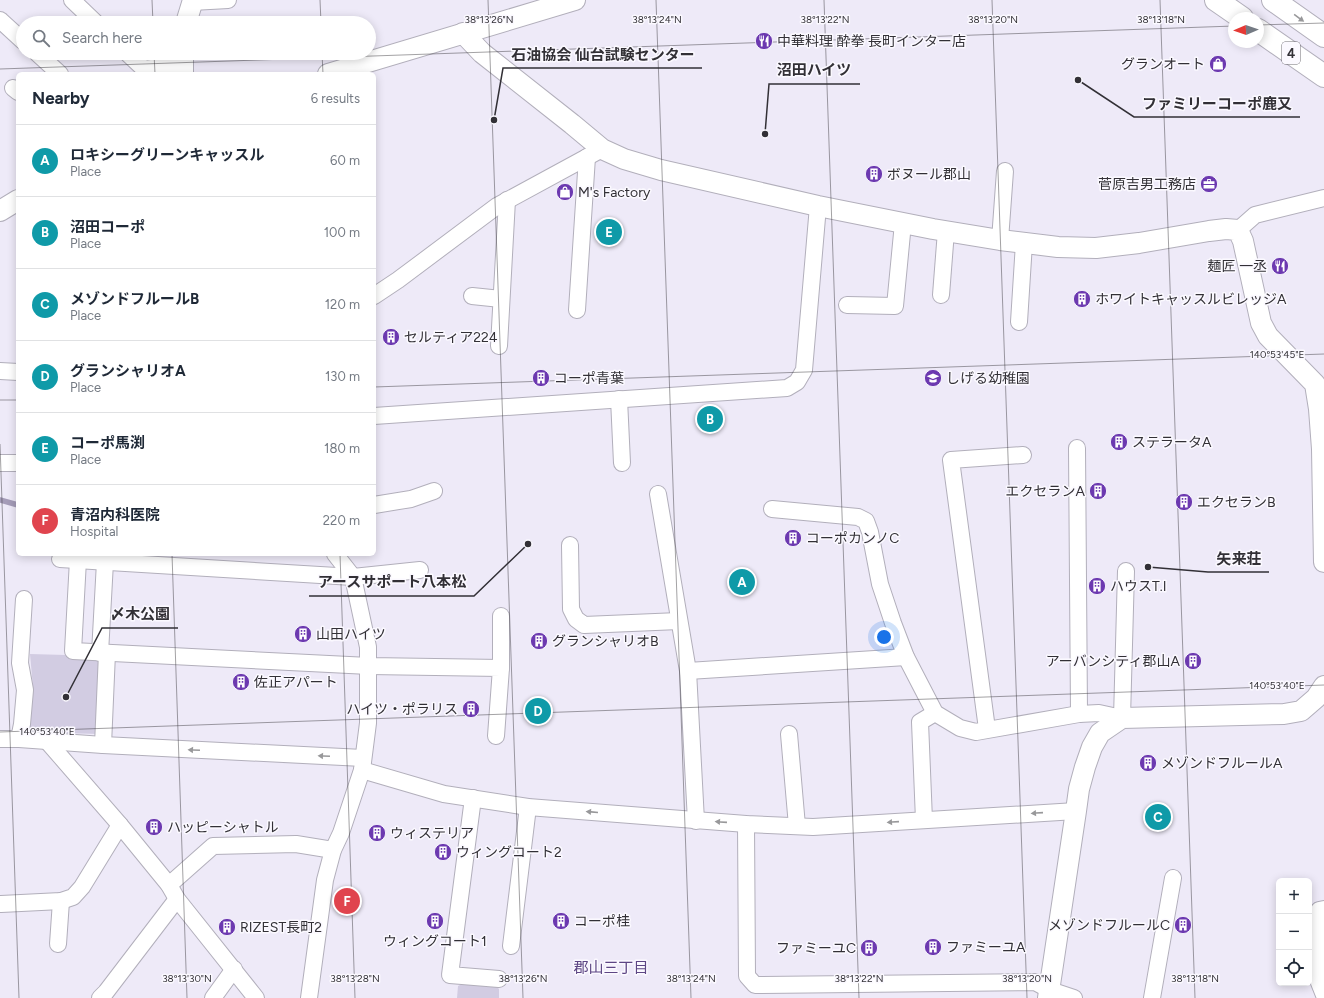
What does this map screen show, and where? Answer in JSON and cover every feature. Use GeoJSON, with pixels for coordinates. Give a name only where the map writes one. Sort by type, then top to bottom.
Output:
{"type":"FeatureCollection","features":[{"type":"Feature","properties":{"kind":"highway"},"geometry":{"type":"LineString","coordinates":[[1216,0],[1233,12]]}},
{"type":"Feature","properties":{"kind":"highway","name":"4"},"geometry":{"type":"LineString","coordinates":[[1273,0],[1324,36]]}},
{"type":"Feature","properties":{"kind":"highway","name":"4"},"geometry":{"type":"LineString","coordinates":[[1264,34],[1324,76]]}},
{"type":"Feature","properties":{"kind":"street"},"geometry":{"type":"LineString","coordinates":[[72,0],[89,16]]}},
{"type":"Feature","properties":{"kind":"street"},"geometry":{"type":"LineString","coordinates":[[188,16],[192,1],[228,0]]}},
{"type":"Feature","properties":{"kind":"street"},"geometry":{"type":"LineString","coordinates":[[376,59],[575,0]]}},
{"type":"Feature","properties":{"kind":"street"},"geometry":{"type":"LineString","coordinates":[[0,20],[16,34]]}},
{"type":"Feature","properties":{"kind":"street"},"geometry":{"type":"LineString","coordinates":[[463,33],[482,52],[566,119],[595,153],[624,159],[661,170],[818,206],[903,223],[1000,240],[1058,247],[1096,248],[1139,243],[1226,229],[1238,230],[1255,215],[1324,198]]}},
{"type":"Feature","properties":{"kind":"street"},"geometry":{"type":"LineString","coordinates":[[45,60],[58,72]]}},
{"type":"Feature","properties":{"kind":"street"},"geometry":{"type":"LineString","coordinates":[[135,60],[144,69],[183,64]]}},
{"type":"Feature","properties":{"kind":"street"},"geometry":{"type":"LineString","coordinates":[[335,72],[374,60]]}},
{"type":"Feature","properties":{"kind":"street"},"geometry":{"type":"LineString","coordinates":[[376,295],[398,280],[496,206],[595,153]]}},
{"type":"Feature","properties":{"kind":"street"},"geometry":{"type":"LineString","coordinates":[[577,310],[595,153]]}},
{"type":"Feature","properties":{"kind":"street"},"geometry":{"type":"LineString","coordinates":[[1000,240],[1005,171]]}},
{"type":"Feature","properties":{"kind":"street"},"geometry":{"type":"LineString","coordinates":[[499,346],[507,200]]}},
{"type":"Feature","properties":{"kind":"street"},"geometry":{"type":"LineString","coordinates":[[0,211],[16,201]]}},
{"type":"Feature","properties":{"kind":"street"},"geometry":{"type":"LineString","coordinates":[[376,416],[788,388],[797,382],[804,370],[818,206]]}},
{"type":"Feature","properties":{"kind":"street"},"geometry":{"type":"LineString","coordinates":[[847,305],[895,306],[903,223]]}},
{"type":"Feature","properties":{"kind":"street"},"geometry":{"type":"LineString","coordinates":[[1238,230],[1244,241],[1261,323],[1268,336],[1315,384],[1321,408],[1324,562]]}},
{"type":"Feature","properties":{"kind":"street"},"geometry":{"type":"LineString","coordinates":[[942,295],[946,231]]}},
{"type":"Feature","properties":{"kind":"street"},"geometry":{"type":"LineString","coordinates":[[1019,322],[1024,243]]}},
{"type":"Feature","properties":{"kind":"street"},"geometry":{"type":"LineString","coordinates":[[472,296],[501,299]]}},
{"type":"Feature","properties":{"kind":"street"},"geometry":{"type":"LineString","coordinates":[[0,371],[16,372]]}},
{"type":"Feature","properties":{"kind":"street"},"geometry":{"type":"LineString","coordinates":[[619,399],[622,463]]}},
{"type":"Feature","properties":{"kind":"street"},"geometry":{"type":"LineString","coordinates":[[1076,448],[1079,714]]}},
{"type":"Feature","properties":{"kind":"street"},"geometry":{"type":"LineString","coordinates":[[987,729],[952,460],[1023,455]]}},
{"type":"Feature","properties":{"kind":"street"},"geometry":{"type":"LineString","coordinates":[[0,463],[16,463]]}},
{"type":"Feature","properties":{"kind":"street"},"geometry":{"type":"LineString","coordinates":[[376,505],[411,499],[434,491]]}},
{"type":"Feature","properties":{"kind":"street"},"geometry":{"type":"LineString","coordinates":[[658,494],[688,671],[696,821]]}},
{"type":"Feature","properties":{"kind":"street"},"geometry":{"type":"LineString","coordinates":[[772,509],[858,517],[866,522],[870,532],[880,584],[906,656],[935,712],[960,728],[976,732],[1079,714],[1099,713],[1122,718],[1284,714],[1301,711],[1316,698],[1324,686]]}},
{"type":"Feature","properties":{"kind":"street"},"geometry":{"type":"LineString","coordinates":[[570,545],[571,609],[576,619],[584,625],[679,622]]}},
{"type":"Feature","properties":{"kind":"street"},"geometry":{"type":"LineString","coordinates":[[309,998],[325,880],[333,850],[341,833],[362,764],[368,723],[368,647],[353,577],[337,556]]}},
{"type":"Feature","properties":{"kind":"street"},"geometry":{"type":"LineString","coordinates":[[60,559],[353,577],[420,570]]}},
{"type":"Feature","properties":{"kind":"street"},"geometry":{"type":"LineString","coordinates":[[78,560],[73,652],[369,666],[501,668]]}},
{"type":"Feature","properties":{"kind":"street"},"geometry":{"type":"LineString","coordinates":[[103,745],[105,562]]}},
{"type":"Feature","properties":{"kind":"street"},"geometry":{"type":"LineString","coordinates":[[1122,718],[1126,571]]}},
{"type":"Feature","properties":{"kind":"street"},"geometry":{"type":"LineString","coordinates":[[19,739],[25,690],[20,663],[24,599]]}},
{"type":"Feature","properties":{"kind":"street"},"geometry":{"type":"LineString","coordinates":[[496,736],[501,668],[502,616]]}},
{"type":"Feature","properties":{"kind":"street"},"geometry":{"type":"LineString","coordinates":[[688,671],[906,656]]}},
{"type":"Feature","properties":{"kind":"street"},"geometry":{"type":"LineString","coordinates":[[924,820],[920,722],[935,712]]}},
{"type":"Feature","properties":{"kind":"street"},"geometry":{"type":"LineString","coordinates":[[1049,994],[1081,782],[1092,747],[1100,733],[1122,718]]}},
{"type":"Feature","properties":{"kind":"street"},"geometry":{"type":"LineString","coordinates":[[789,734],[797,826]]}},
{"type":"Feature","properties":{"kind":"street"},"geometry":{"type":"LineString","coordinates":[[0,739],[19,739],[362,764],[444,794],[528,807],[696,821],[813,827],[1076,811]]}},
{"type":"Feature","properties":{"kind":"street"},"geometry":{"type":"LineString","coordinates":[[46,741],[120,825],[169,885],[177,899],[256,998]]}},
{"type":"Feature","properties":{"kind":"street"},"geometry":{"type":"LineString","coordinates":[[473,798],[450,975],[499,979]]}},
{"type":"Feature","properties":{"kind":"street"},"geometry":{"type":"LineString","coordinates":[[511,946],[528,807]]}},
{"type":"Feature","properties":{"kind":"street"},"geometry":{"type":"LineString","coordinates":[[746,824],[747,976],[755,985],[1035,982],[1049,994],[1074,998]]}},
{"type":"Feature","properties":{"kind":"street"},"geometry":{"type":"LineString","coordinates":[[0,904],[62,901],[74,897],[82,887],[120,825]]}},
{"type":"Feature","properties":{"kind":"street"},"geometry":{"type":"LineString","coordinates":[[169,885],[213,846],[296,844],[333,850]]}},
{"type":"Feature","properties":{"kind":"street"},"geometry":{"type":"LineString","coordinates":[[1152,998],[1173,878]]}},
{"type":"Feature","properties":{"kind":"street"},"geometry":{"type":"LineString","coordinates":[[100,998],[177,899]]}},
{"type":"Feature","properties":{"kind":"street"},"geometry":{"type":"LineString","coordinates":[[58,944],[62,901]]}},
{"type":"Feature","properties":{"kind":"street"},"geometry":{"type":"LineString","coordinates":[[1324,909],[1319,910],[1318,980],[1324,995]]}},
{"type":"Feature","properties":{"kind":"street"},"geometry":{"type":"LineString","coordinates":[[213,998],[234,969]]}},
{"type":"Feature","properties":{"kind":"shaded area"},"geometry":{"type":"Polygon","coordinates":[[[30,654],[102,656],[98,734],[28,732],[29,708],[33,687],[30,654]]]}},
{"type":"Feature","properties":{"kind":"shaded area"},"geometry":{"type":"Polygon","coordinates":[[[466,982],[495,985],[499,989],[499,998],[457,998],[458,986],[466,982]]]}},
{"type":"Feature","properties":{"kind":"waterway"},"geometry":{"type":"LineString","coordinates":[[0,500],[16,504]]}},
{"type":"Feature","properties":{"kind":"place","name":"中華料理 酔拳 長町インター店"},"geometry":{"type":"Point","coordinates":[764,41]}},
{"type":"Feature","properties":{"kind":"place","name":"グランオート"},"geometry":{"type":"Point","coordinates":[1218,64]}},
{"type":"Feature","properties":{"kind":"place","name":"ファミリーコーポ鹿又"},"geometry":{"type":"Point","coordinates":[1078,80]}},
{"type":"Feature","properties":{"kind":"place","name":"石油協会 仙台試験センター"},"geometry":{"type":"Point","coordinates":[494,120]}},
{"type":"Feature","properties":{"kind":"place","name":"沼田ハイツ"},"geometry":{"type":"Point","coordinates":[765,134]}},
{"type":"Feature","properties":{"kind":"place","name":"ボヌール郡山"},"geometry":{"type":"Point","coordinates":[874,174]}},
{"type":"Feature","properties":{"kind":"place","name":"菅原吉男工務店"},"geometry":{"type":"Point","coordinates":[1209,184]}},
{"type":"Feature","properties":{"kind":"place","name":"M's Factory"},"geometry":{"type":"Point","coordinates":[565,192]}},
{"type":"Feature","properties":{"kind":"place","name":"コーポ馬渕"},"geometry":{"type":"Point","coordinates":[609,232]}},
{"type":"Feature","properties":{"kind":"place","name":"麺匠 一丞"},"geometry":{"type":"Point","coordinates":[1280,266]}},
{"type":"Feature","properties":{"kind":"place","name":"ホワイトキャッスルビレッジA"},"geometry":{"type":"Point","coordinates":[1082,299]}},
{"type":"Feature","properties":{"kind":"place","name":"セルティア224"},"geometry":{"type":"Point","coordinates":[391,337]}},
{"type":"Feature","properties":{"kind":"place","name":"コーポ青葉"},"geometry":{"type":"Point","coordinates":[541,378]}},
{"type":"Feature","properties":{"kind":"place","name":"しげる幼稚園"},"geometry":{"type":"Point","coordinates":[933,378]}},
{"type":"Feature","properties":{"kind":"place","name":"沼田コーポ"},"geometry":{"type":"Point","coordinates":[710,419]}},
{"type":"Feature","properties":{"kind":"place","name":"ステラータA"},"geometry":{"type":"Point","coordinates":[1119,442]}},
{"type":"Feature","properties":{"kind":"place","name":"エクセランA"},"geometry":{"type":"Point","coordinates":[1098,491]}},
{"type":"Feature","properties":{"kind":"place","name":"エクセランB"},"geometry":{"type":"Point","coordinates":[1184,502]}},
{"type":"Feature","properties":{"kind":"place","name":"コーポカンノC"},"geometry":{"type":"Point","coordinates":[793,538]}},
{"type":"Feature","properties":{"kind":"place","name":"アースサポート八本松"},"geometry":{"type":"Point","coordinates":[528,544]}},
{"type":"Feature","properties":{"kind":"place","name":"矢来荘"},"geometry":{"type":"Point","coordinates":[1148,567]}},
{"type":"Feature","properties":{"kind":"place","name":"ロキシーグリーンキャッスル"},"geometry":{"type":"Point","coordinates":[742,582]}},
{"type":"Feature","properties":{"kind":"place","name":"ハウスT.I"},"geometry":{"type":"Point","coordinates":[1097,586]}},
{"type":"Feature","properties":{"kind":"place","name":"山田ハイツ"},"geometry":{"type":"Point","coordinates":[303,634]}},
{"type":"Feature","properties":{"kind":"place","name":"グランシャリオB"},"geometry":{"type":"Point","coordinates":[539,641]}},
{"type":"Feature","properties":{"kind":"place","name":"アーバンシティ郡山A"},"geometry":{"type":"Point","coordinates":[1193,661]}},
{"type":"Feature","properties":{"kind":"place","name":"佐正アパート"},"geometry":{"type":"Point","coordinates":[241,682]}},
{"type":"Feature","properties":{"kind":"place","name":"〆木公園"},"geometry":{"type":"Point","coordinates":[66,697]}},
{"type":"Feature","properties":{"kind":"place","name":"ハイツ・ポラリス"},"geometry":{"type":"Point","coordinates":[471,709]}},
{"type":"Feature","properties":{"kind":"place","name":"グランシャリオA"},"geometry":{"type":"Point","coordinates":[538,711]}},
{"type":"Feature","properties":{"kind":"place","name":"メゾンドフルールA"},"geometry":{"type":"Point","coordinates":[1148,763]}},
{"type":"Feature","properties":{"kind":"place","name":"メゾンドフルールB"},"geometry":{"type":"Point","coordinates":[1158,817]}},
{"type":"Feature","properties":{"kind":"place","name":"ハッピーシャトル"},"geometry":{"type":"Point","coordinates":[154,827]}},
{"type":"Feature","properties":{"kind":"place","name":"ウィステリア"},"geometry":{"type":"Point","coordinates":[377,833]}},
{"type":"Feature","properties":{"kind":"place","name":"ウィングコート2"},"geometry":{"type":"Point","coordinates":[443,852]}},
{"type":"Feature","properties":{"kind":"place","name":"青沼内科医院"},"geometry":{"type":"Point","coordinates":[347,901]}},
{"type":"Feature","properties":{"kind":"place","name":"ウィングコート1"},"geometry":{"type":"Point","coordinates":[435,921]}},
{"type":"Feature","properties":{"kind":"place","name":"コーポ桂"},"geometry":{"type":"Point","coordinates":[561,921]}},
{"type":"Feature","properties":{"kind":"place","name":"メゾンドフルールC"},"geometry":{"type":"Point","coordinates":[1183,925]}},
{"type":"Feature","properties":{"kind":"place","name":"RIZEST長町2"},"geometry":{"type":"Point","coordinates":[227,927]}},
{"type":"Feature","properties":{"kind":"place","name":"ファミーユA"},"geometry":{"type":"Point","coordinates":[933,947]}},
{"type":"Feature","properties":{"kind":"place","name":"ファミーユC"},"geometry":{"type":"Point","coordinates":[869,948]}},
{"type":"Feature","properties":{"kind":"district","name":"郡山三丁目"},"geometry":{"type":"Point","coordinates":[611,968]}}]}
